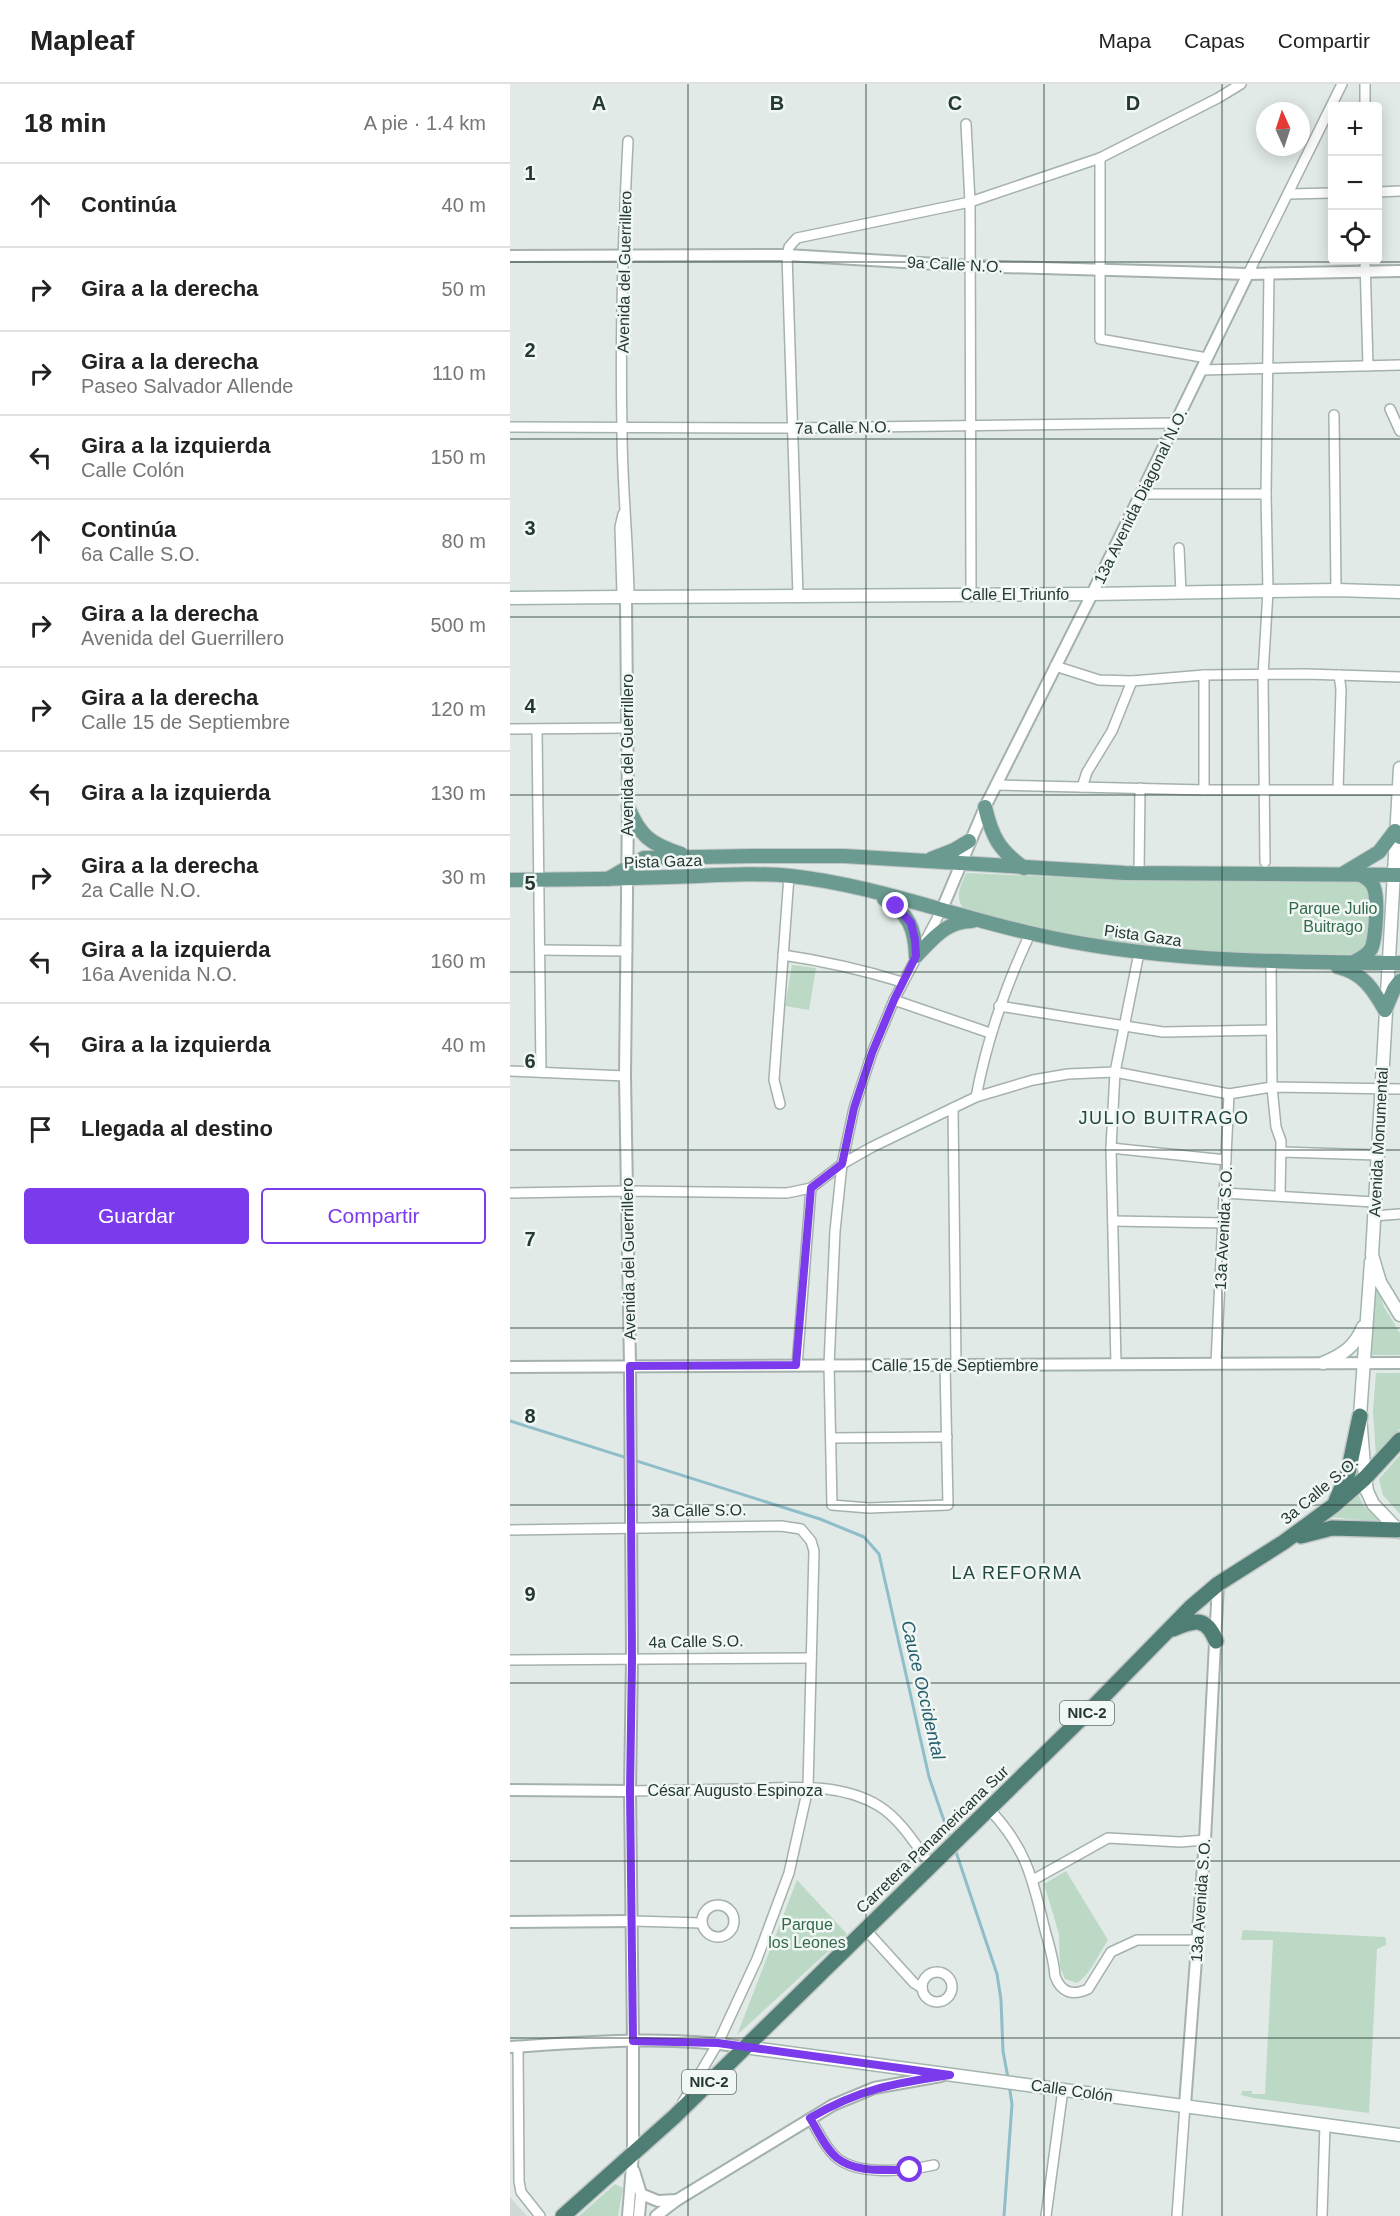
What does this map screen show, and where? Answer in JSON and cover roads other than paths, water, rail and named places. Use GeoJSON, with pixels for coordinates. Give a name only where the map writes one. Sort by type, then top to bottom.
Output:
{"type":"FeatureCollection","features":[{"type":"Feature","properties":{"kind":"highway"},"geometry":{"type":"LineString","coordinates":[[1333,1506],[1348,1473],[1360,1416]]}},
{"type":"Feature","properties":{"kind":"highway","name":"3a Calle S.O."},"geometry":{"type":"LineString","coordinates":[[1284,1542],[1333,1506],[1365,1478],[1400,1440]]}},
{"type":"Feature","properties":{"kind":"highway","name":"NIC-2"},"geometry":{"type":"LineString","coordinates":[[1218,1584],[1284,1542],[1319,1530],[1332,1528],[1399,1530]]}},
{"type":"Feature","properties":{"kind":"highway","name":"Carretera Panamericana Sur"},"geometry":{"type":"LineString","coordinates":[[563,2216],[633,2161],[744,2047],[1191,1607],[1218,1584]]}},
{"type":"Feature","properties":{"kind":"highway"},"geometry":{"type":"LineString","coordinates":[[1167,1632],[1189,1622],[1204,1623],[1211,1628],[1216,1641]]}},
{"type":"Feature","properties":{"kind":"main road","name":"Calle El Triunfo"},"geometry":{"type":"LineString","coordinates":[[510,598],[1336,590],[1400,592]]}},
{"type":"Feature","properties":{"kind":"main road","name":"Avenida Monumental"},"geometry":{"type":"LineString","coordinates":[[1400,768],[1394,963],[1385,1010],[1372,1255],[1380,1282],[1400,1315]]}},
{"type":"Feature","properties":{"kind":"main road"},"geometry":{"type":"LineString","coordinates":[[628,807],[635,824],[643,835],[663,847],[688,856]]}},
{"type":"Feature","properties":{"kind":"main road"},"geometry":{"type":"LineString","coordinates":[[985,807],[989,825],[999,845],[1010,858],[1024,868]]}},
{"type":"Feature","properties":{"kind":"main road"},"geometry":{"type":"LineString","coordinates":[[1340,875],[1379,852],[1398,834]]}},
{"type":"Feature","properties":{"kind":"main road"},"geometry":{"type":"LineString","coordinates":[[923,861],[954,850],[969,841]]}},
{"type":"Feature","properties":{"kind":"main road","name":"Pista Gaza"},"geometry":{"type":"LineString","coordinates":[[628,873],[644,858],[844,856],[1139,873],[1396,875]]}},
{"type":"Feature","properties":{"kind":"main road","name":"Pista Gaza"},"geometry":{"type":"LineString","coordinates":[[539,880],[608,879],[628,873],[789,876],[827,880],[1030,934],[1139,953],[1271,963],[1394,963]]}},
{"type":"Feature","properties":{"kind":"main road"},"geometry":{"type":"LineString","coordinates":[[1352,963],[1372,947],[1375,934],[1375,889],[1371,881],[1361,875]]}},
{"type":"Feature","properties":{"kind":"main road"},"geometry":{"type":"LineString","coordinates":[[510,880],[539,880]]}},
{"type":"Feature","properties":{"kind":"main road"},"geometry":{"type":"LineString","coordinates":[[872,892],[896,906],[908,918],[914,934],[916,956]]}},
{"type":"Feature","properties":{"kind":"main road"},"geometry":{"type":"LineString","coordinates":[[916,956],[950,925],[964,921],[986,921]]}},
{"type":"Feature","properties":{"kind":"main road"},"geometry":{"type":"LineString","coordinates":[[1322,963],[1350,970],[1359,975],[1374,991],[1385,1010]]}},
{"type":"Feature","properties":{"kind":"main road"},"geometry":{"type":"LineString","coordinates":[[1385,1010],[1394,988],[1400,981]]}},
{"type":"Feature","properties":{"kind":"main road"},"geometry":{"type":"LineString","coordinates":[[1372,1255],[1360,1416],[1365,1478],[1367,1491],[1373,1504],[1399,1530]]}},
{"type":"Feature","properties":{"kind":"main road"},"geometry":{"type":"LineString","coordinates":[[1323,1363],[1351,1347],[1360,1335],[1367,1315]]}},
{"type":"Feature","properties":{"kind":"main road","name":"Calle Colón"},"geometry":{"type":"LineString","coordinates":[[744,2047],[1400,2135]]}},
{"type":"Feature","properties":{"kind":"street"},"geometry":{"type":"LineString","coordinates":[[798,596],[787,255],[789,247],[797,238],[970,202],[1100,158],[1241,84]]}},
{"type":"Feature","properties":{"kind":"street","name":"13a Avenida Diagonal N.O."},"geometry":{"type":"LineString","coordinates":[[942,909],[985,807],[1342,84]]}},
{"type":"Feature","properties":{"kind":"street"},"geometry":{"type":"LineString","coordinates":[[1365,84],[1365,102]]}},
{"type":"Feature","properties":{"kind":"street"},"geometry":{"type":"LineString","coordinates":[[966,124],[970,202],[971,594]]}},
{"type":"Feature","properties":{"kind":"street","name":"Avenida del Guerrillero"},"geometry":{"type":"LineString","coordinates":[[628,141],[623,256],[622,428],[624,511],[627,527],[628,873],[625,1076],[630,1366],[632,1659],[630,1791],[633,1921],[633,2161],[628,2216]]}},
{"type":"Feature","properties":{"kind":"street"},"geometry":{"type":"LineString","coordinates":[[1100,158],[1100,339],[1207,358]]}},
{"type":"Feature","properties":{"kind":"street"},"geometry":{"type":"LineString","coordinates":[[1382,192],[1400,191]]}},
{"type":"Feature","properties":{"kind":"street"},"geometry":{"type":"LineString","coordinates":[[1289,194],[1328,193]]}},
{"type":"Feature","properties":{"kind":"street","name":"9a Calle N.O."},"geometry":{"type":"LineString","coordinates":[[510,256],[787,255],[970,266],[1248,274],[1400,271]]}},
{"type":"Feature","properties":{"kind":"street"},"geometry":{"type":"LineString","coordinates":[[1365,264],[1368,366]]}},
{"type":"Feature","properties":{"kind":"street"},"geometry":{"type":"LineString","coordinates":[[1265,862],[1263,675],[1268,591],[1266,494],[1269,273]]}},
{"type":"Feature","properties":{"kind":"street"},"geometry":{"type":"LineString","coordinates":[[1201,370],[1400,365]]}},
{"type":"Feature","properties":{"kind":"street"},"geometry":{"type":"LineString","coordinates":[[1390,408],[1400,431]]}},
{"type":"Feature","properties":{"kind":"street"},"geometry":{"type":"LineString","coordinates":[[1334,415],[1336,590]]}},
{"type":"Feature","properties":{"kind":"street","name":"7a Calle N.O."},"geometry":{"type":"LineString","coordinates":[[510,427],[792,428],[1175,423]]}},
{"type":"Feature","properties":{"kind":"street"},"geometry":{"type":"LineString","coordinates":[[1141,494],[1266,494]]}},
{"type":"Feature","properties":{"kind":"street"},"geometry":{"type":"LineString","coordinates":[[1179,548],[1181,593]]}},
{"type":"Feature","properties":{"kind":"street"},"geometry":{"type":"LineString","coordinates":[[1055,666],[1099,680],[1132,681],[1204,675],[1400,677]]}},
{"type":"Feature","properties":{"kind":"street"},"geometry":{"type":"LineString","coordinates":[[1204,675],[1204,789]]}},
{"type":"Feature","properties":{"kind":"street"},"geometry":{"type":"LineString","coordinates":[[1338,790],[1341,689],[1339,675]]}},
{"type":"Feature","properties":{"kind":"street"},"geometry":{"type":"LineString","coordinates":[[1082,787],[1087,772],[1112,731],[1132,681]]}},
{"type":"Feature","properties":{"kind":"street"},"geometry":{"type":"LineString","coordinates":[[510,729],[628,728]]}},
{"type":"Feature","properties":{"kind":"street"},"geometry":{"type":"LineString","coordinates":[[537,729],[541,1072]]}},
{"type":"Feature","properties":{"kind":"street"},"geometry":{"type":"LineString","coordinates":[[996,785],[1399,790]]}},
{"type":"Feature","properties":{"kind":"street"},"geometry":{"type":"LineString","coordinates":[[1139,873],[1140,788]]}},
{"type":"Feature","properties":{"kind":"street"},"geometry":{"type":"LineString","coordinates":[[780,1104],[774,1080],[789,876]]}},
{"type":"Feature","properties":{"kind":"street"},"geometry":{"type":"LineString","coordinates":[[942,909],[902,982],[868,1064],[854,1108],[842,1164],[829,1365],[832,1505],[869,1508],[948,1504],[947,1437],[951,1365],[953,1108]]}},
{"type":"Feature","properties":{"kind":"street"},"geometry":{"type":"LineString","coordinates":[[976,1098],[990,1033],[1030,934]]}},
{"type":"Feature","properties":{"kind":"street"},"geometry":{"type":"LineString","coordinates":[[540,950],[627,951]]}},
{"type":"Feature","properties":{"kind":"street"},"geometry":{"type":"LineString","coordinates":[[1116,1364],[1111,1148],[1115,1072],[1139,953]]}},
{"type":"Feature","properties":{"kind":"street"},"geometry":{"type":"LineString","coordinates":[[783,955],[834,963],[902,982]]}},
{"type":"Feature","properties":{"kind":"street"},"geometry":{"type":"LineString","coordinates":[[1271,963],[1272,1087],[1276,1127],[1282,1152],[1280,1197]]}},
{"type":"Feature","properties":{"kind":"street"},"geometry":{"type":"LineString","coordinates":[[894,1000],[990,1033]]}},
{"type":"Feature","properties":{"kind":"street"},"geometry":{"type":"LineString","coordinates":[[999,1006],[1163,1032],[1271,1030]]}},
{"type":"Feature","properties":{"kind":"street"},"geometry":{"type":"LineString","coordinates":[[510,1071],[625,1076]]}},
{"type":"Feature","properties":{"kind":"street"},"geometry":{"type":"LineString","coordinates":[[510,1192],[787,1193],[811,1188],[842,1164],[872,1147],[953,1108],[976,1098],[1033,1080],[1068,1074],[1115,1072],[1229,1094],[1272,1087],[1400,1089]]}},
{"type":"Feature","properties":{"kind":"street","name":"13a Avenida S.O."},"geometry":{"type":"LineString","coordinates":[[1216,1363],[1229,1094]]}},
{"type":"Feature","properties":{"kind":"street"},"geometry":{"type":"LineString","coordinates":[[1111,1148],[1226,1160]]}},
{"type":"Feature","properties":{"kind":"street"},"geometry":{"type":"LineString","coordinates":[[1282,1152],[1377,1155]]}},
{"type":"Feature","properties":{"kind":"street"},"geometry":{"type":"LineString","coordinates":[[796,1365],[811,1188]]}},
{"type":"Feature","properties":{"kind":"street"},"geometry":{"type":"LineString","coordinates":[[1224,1193],[1374,1202]]}},
{"type":"Feature","properties":{"kind":"street"},"geometry":{"type":"LineString","coordinates":[[1373,1216],[1400,1214]]}},
{"type":"Feature","properties":{"kind":"street"},"geometry":{"type":"LineString","coordinates":[[1113,1221],[1223,1223]]}},
{"type":"Feature","properties":{"kind":"street","name":"Calle 15 de Septiembre"},"geometry":{"type":"LineString","coordinates":[[510,1367],[1400,1362]]}},
{"type":"Feature","properties":{"kind":"street"},"geometry":{"type":"LineString","coordinates":[[831,1438],[947,1437]]}},
{"type":"Feature","properties":{"kind":"street","name":"3a Calle S.O."},"geometry":{"type":"LineString","coordinates":[[510,1530],[793,1527],[801,1529],[811,1541],[814,1551],[811,1658]]}},
{"type":"Feature","properties":{"kind":"street","name":"13a Avenida S.O."},"geometry":{"type":"LineString","coordinates":[[1178,2216],[1205,1840],[1218,1584]]}},
{"type":"Feature","properties":{"kind":"street"},"geometry":{"type":"LineString","coordinates":[[674,2117],[718,2043],[757,1959],[789,1874],[808,1788],[811,1658]]}},
{"type":"Feature","properties":{"kind":"street","name":"4a Calle S.O."},"geometry":{"type":"LineString","coordinates":[[510,1660],[811,1658]]}},
{"type":"Feature","properties":{"kind":"street","name":"César Augusto Espinoza"},"geometry":{"type":"LineString","coordinates":[[510,1790],[630,1791],[808,1788],[856,1794],[879,1806],[896,1820],[930,1864]]}},
{"type":"Feature","properties":{"kind":"street"},"geometry":{"type":"LineString","coordinates":[[988,1808],[1018,1844],[1033,1880],[1058,1985],[1062,1989],[1072,1993],[1089,1989],[1111,1952],[1137,1940],[1198,1940]]}},
{"type":"Feature","properties":{"kind":"street"},"geometry":{"type":"LineString","coordinates":[[1033,1880],[1108,1838],[1180,1842],[1205,1840]]}},
{"type":"Feature","properties":{"kind":"street"},"geometry":{"type":"LineString","coordinates":[[510,1922],[702,1923]]}},
{"type":"Feature","properties":{"kind":"street"},"geometry":{"type":"LineString","coordinates":[[865,1929],[914,1983],[922,1988]]}},
{"type":"Feature","properties":{"kind":"street"},"geometry":{"type":"LineString","coordinates":[[540,2216],[521,2192],[519,2181],[514,2047],[633,2041],[718,2043],[744,2047]]}},
{"type":"Feature","properties":{"kind":"street"},"geometry":{"type":"LineString","coordinates":[[656,2216],[677,2200],[833,2105],[874,2088],[950,2075]]}},
{"type":"Feature","properties":{"kind":"street"},"geometry":{"type":"LineString","coordinates":[[1046,2216],[1063,2089]]}},
{"type":"Feature","properties":{"kind":"street"},"geometry":{"type":"LineString","coordinates":[[810,2118],[837,2158],[856,2168],[910,2170],[934,2165]]}},
{"type":"Feature","properties":{"kind":"street"},"geometry":{"type":"LineString","coordinates":[[1322,2216],[1325,2125]]}},
{"type":"Feature","properties":{"kind":"street","name":"Avenida del Guerrillero"},"geometry":{"type":"LineString","coordinates":[[633,2161],[641,2194],[639,2216]]}},
{"type":"Feature","properties":{"kind":"street"},"geometry":{"type":"LineString","coordinates":[[641,2194],[658,2201],[677,2200]]}},
{"type":"Feature","properties":{"kind":"street"},"geometry":{"type":"LineString","coordinates":[[668,2216],[677,2200]]}},
{"type":"Feature","properties":{"kind":"waterway","name":"Cauce Occidental"},"geometry":{"type":"LineString","coordinates":[[510,1421],[820,1519],[864,1537],[879,1554],[929,1777],[951,1841]]}},
{"type":"Feature","properties":{"kind":"waterway","name":"Cauce Occidental"},"geometry":{"type":"LineString","coordinates":[[955,1849],[997,1974],[1001,2000],[1003,2051],[1008,2078]]}},
{"type":"Feature","properties":{"kind":"waterway","name":"Cauce Occidental"},"geometry":{"type":"LineString","coordinates":[[1004,2216],[1012,2104],[1009,2085]]}},
{"type":"Feature","properties":{"kind":"district","name":"JULIO BUITRAGO"},"geometry":{"type":"Point","coordinates":[1164,1118]}},
{"type":"Feature","properties":{"kind":"district","name":"LA REFORMA"},"geometry":{"type":"Point","coordinates":[1017,1573]}},
{"type":"Feature","properties":{"kind":"park label","name":"Parque Julio Buitrago"},"geometry":{"type":"Point","coordinates":[1333,917]}},
{"type":"Feature","properties":{"kind":"park label","name":"Parque los Leones"},"geometry":{"type":"Point","coordinates":[807,1933]}}]}
